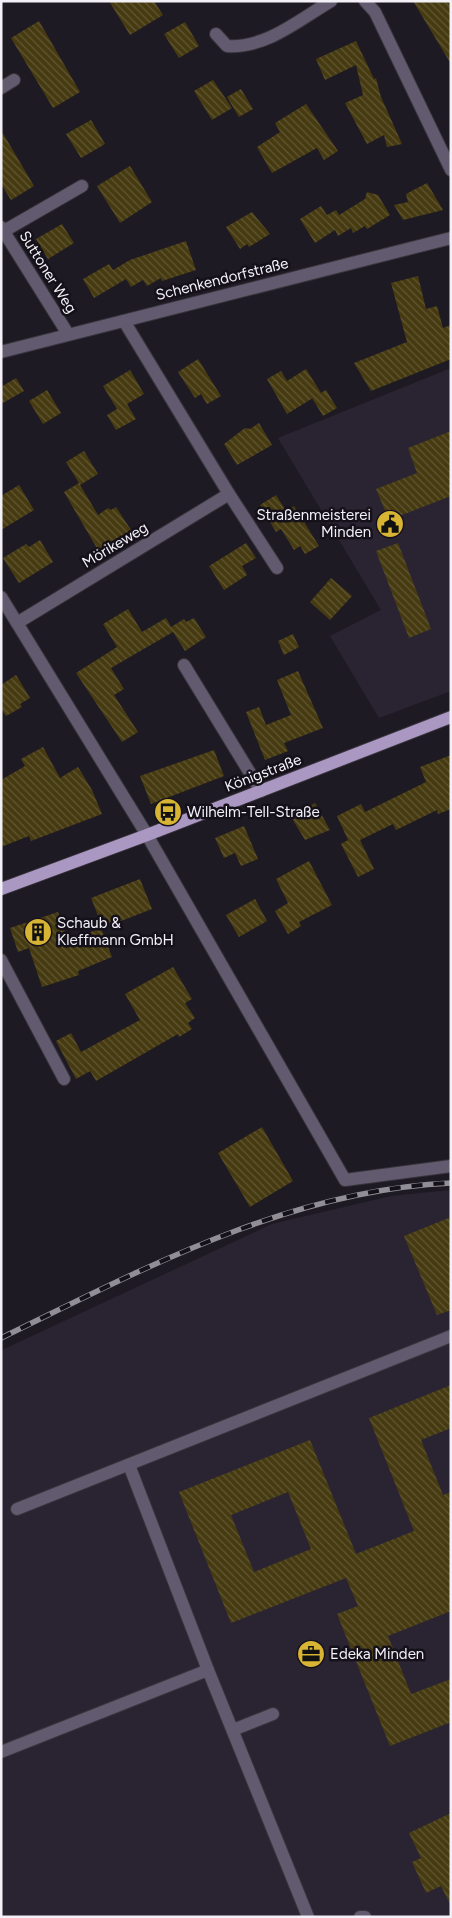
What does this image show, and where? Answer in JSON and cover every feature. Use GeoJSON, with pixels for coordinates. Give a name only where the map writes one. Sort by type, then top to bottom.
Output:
{"type":"FeatureCollection","features":[{"type":"Feature","properties":{"kind":"main road","name":"Königstraße"},"geometry":{"type":"LineString","coordinates":[[1,888],[147,835],[451,717]]}},
{"type":"Feature","properties":{"kind":"street"},"geometry":{"type":"LineString","coordinates":[[216,34],[227,46],[243,47],[262,42],[331,1]]}},
{"type":"Feature","properties":{"kind":"street"},"geometry":{"type":"LineString","coordinates":[[365,1],[375,12],[451,170]]}},
{"type":"Feature","properties":{"kind":"street"},"geometry":{"type":"LineString","coordinates":[[1,88],[14,80]]}},
{"type":"Feature","properties":{"kind":"street"},"geometry":{"type":"LineString","coordinates":[[3,229],[82,186]]}},
{"type":"Feature","properties":{"kind":"street","name":"Suttoner Weg"},"geometry":{"type":"LineString","coordinates":[[3,229],[68,334]]}},
{"type":"Feature","properties":{"kind":"street","name":"Schenkendorfstraße"},"geometry":{"type":"LineString","coordinates":[[1,352],[451,238]]}},
{"type":"Feature","properties":{"kind":"street"},"geometry":{"type":"LineString","coordinates":[[124,321],[229,494],[277,568]]}},
{"type":"Feature","properties":{"kind":"street","name":"Mörikeweg"},"geometry":{"type":"LineString","coordinates":[[17,623],[229,494]]}},
{"type":"Feature","properties":{"kind":"street"},"geometry":{"type":"LineString","coordinates":[[1,597],[147,835],[345,1180],[451,1166]]}},
{"type":"Feature","properties":{"kind":"street"},"geometry":{"type":"LineString","coordinates":[[184,666],[261,790]]}},
{"type":"Feature","properties":{"kind":"street"},"geometry":{"type":"LineString","coordinates":[[1,960],[64,1079]]}},
{"type":"Feature","properties":{"kind":"street"},"geometry":{"type":"LineString","coordinates":[[17,1509],[451,1336]]}},
{"type":"Feature","properties":{"kind":"street"},"geometry":{"type":"LineString","coordinates":[[129,1465],[208,1670],[308,1917]]}},
{"type":"Feature","properties":{"kind":"street"},"geometry":{"type":"LineString","coordinates":[[1,1752],[208,1670]]}},
{"type":"Feature","properties":{"kind":"street"},"geometry":{"type":"LineString","coordinates":[[233,1730],[273,1714]]}},
{"type":"Feature","properties":{"kind":"street"},"geometry":{"type":"LineString","coordinates":[[360,1917],[365,1917]]}},
{"type":"Feature","properties":{"kind":"shaded area","name":"Straßenmeisterei Minden"},"geometry":{"type":"Polygon","coordinates":[[[451,368],[451,691],[379,718],[330,636],[381,610],[278,438],[451,368]]]}},
{"type":"Feature","properties":{"kind":"shaded area"},"geometry":{"type":"Polygon","coordinates":[[[451,1190],[451,1917],[1,1917],[1,1348],[2,1350],[272,1224],[391,1196],[451,1190]]]}},
{"type":"Feature","properties":{"kind":"building"},"geometry":{"type":"Polygon","coordinates":[[[109,1],[154,1],[163,15],[130,35],[109,1]]]}},
{"type":"Feature","properties":{"kind":"building"},"geometry":{"type":"Polygon","coordinates":[[[413,1],[451,1],[451,64],[413,1]]]}},
{"type":"Feature","properties":{"kind":"building"},"geometry":{"type":"Polygon","coordinates":[[[39,21],[80,92],[53,108],[11,38],[39,21]]]}},
{"type":"Feature","properties":{"kind":"building"},"geometry":{"type":"Polygon","coordinates":[[[185,22],[199,46],[179,58],[164,34],[185,22]]]}},
{"type":"Feature","properties":{"kind":"building"},"geometry":{"type":"Polygon","coordinates":[[[356,41],[374,79],[376,78],[381,97],[402,144],[387,147],[384,135],[367,144],[345,103],[363,95],[356,65],[325,80],[316,59],[356,41]]]}},
{"type":"Feature","properties":{"kind":"building"},"geometry":{"type":"Polygon","coordinates":[[[213,80],[232,108],[212,120],[194,91],[213,80]]]}},
{"type":"Feature","properties":{"kind":"building"},"geometry":{"type":"Polygon","coordinates":[[[241,89],[253,109],[239,117],[227,97],[241,89]]]}},
{"type":"Feature","properties":{"kind":"building"},"geometry":{"type":"Polygon","coordinates":[[[306,104],[338,151],[324,160],[317,148],[272,173],[257,147],[280,132],[275,123],[306,104]]]}},
{"type":"Feature","properties":{"kind":"building"},"geometry":{"type":"Polygon","coordinates":[[[91,120],[105,144],[81,158],[66,134],[91,120]]]}},
{"type":"Feature","properties":{"kind":"building"},"geometry":{"type":"Polygon","coordinates":[[[1,130],[34,186],[11,200],[1,184],[1,130]]]}},
{"type":"Feature","properties":{"kind":"building"},"geometry":{"type":"Polygon","coordinates":[[[130,166],[152,202],[120,223],[97,186],[130,166]]]}},
{"type":"Feature","properties":{"kind":"building"},"geometry":{"type":"Polygon","coordinates":[[[427,183],[443,210],[403,220],[394,205],[408,202],[406,194],[427,183]]]}},
{"type":"Feature","properties":{"kind":"building"},"geometry":{"type":"Polygon","coordinates":[[[367,192],[378,195],[390,215],[367,229],[365,226],[353,233],[351,228],[338,236],[335,230],[315,243],[300,219],[321,206],[327,215],[336,210],[339,215],[365,199],[367,192]]]}},
{"type":"Feature","properties":{"kind":"building"},"geometry":{"type":"Polygon","coordinates":[[[252,212],[270,234],[249,247],[247,244],[240,249],[226,227],[252,212]]]}},
{"type":"Feature","properties":{"kind":"building"},"geometry":{"type":"Polygon","coordinates":[[[62,224],[74,243],[48,259],[36,239],[62,224]]]}},
{"type":"Feature","properties":{"kind":"building"},"geometry":{"type":"Polygon","coordinates":[[[186,241],[196,270],[162,281],[161,278],[147,286],[143,280],[131,287],[126,279],[94,298],[83,279],[109,264],[113,270],[130,260],[186,241]]]}},
{"type":"Feature","properties":{"kind":"building"},"geometry":{"type":"Polygon","coordinates":[[[418,276],[426,309],[437,306],[443,328],[451,325],[451,359],[371,391],[354,363],[407,342],[391,283],[418,276]]]}},
{"type":"Feature","properties":{"kind":"building"},"geometry":{"type":"Polygon","coordinates":[[[198,359],[221,396],[207,404],[201,394],[195,398],[178,372],[198,359]]]}},
{"type":"Feature","properties":{"kind":"building"},"geometry":{"type":"Polygon","coordinates":[[[306,369],[321,393],[287,414],[267,379],[281,371],[287,381],[306,369]]]}},
{"type":"Feature","properties":{"kind":"building"},"geometry":{"type":"Polygon","coordinates":[[[130,370],[144,394],[127,404],[136,419],[116,430],[107,415],[117,409],[103,386],[130,370]]]}},
{"type":"Feature","properties":{"kind":"building"},"geometry":{"type":"Polygon","coordinates":[[[16,378],[24,391],[1,404],[1,387],[16,378]]]}},
{"type":"Feature","properties":{"kind":"building"},"geometry":{"type":"Polygon","coordinates":[[[47,390],[61,413],[43,424],[29,401],[47,390]]]}},
{"type":"Feature","properties":{"kind":"building"},"geometry":{"type":"Polygon","coordinates":[[[326,390],[337,408],[323,416],[312,398],[326,390]]]}},
{"type":"Feature","properties":{"kind":"building"},"geometry":{"type":"Polygon","coordinates":[[[259,423],[272,445],[237,465],[224,444],[245,428],[250,429],[259,423]]]}},
{"type":"Feature","properties":{"kind":"building"},"geometry":{"type":"Polygon","coordinates":[[[451,431],[451,496],[389,520],[376,489],[417,473],[408,448],[451,431]]]}},
{"type":"Feature","properties":{"kind":"building"},"geometry":{"type":"Polygon","coordinates":[[[84,451],[98,474],[80,485],[98,515],[108,508],[111,510],[116,507],[131,530],[98,550],[64,492],[79,483],[66,462],[84,451]]]}},
{"type":"Feature","properties":{"kind":"building"},"geometry":{"type":"Polygon","coordinates":[[[19,485],[34,510],[1,530],[1,496],[19,485]]]}},
{"type":"Feature","properties":{"kind":"building"},"geometry":{"type":"Polygon","coordinates":[[[276,495],[286,511],[294,506],[319,546],[305,554],[300,546],[294,550],[281,529],[276,532],[260,505],[276,495]]]}},
{"type":"Feature","properties":{"kind":"building"},"geometry":{"type":"Polygon","coordinates":[[[40,540],[53,562],[19,583],[3,558],[26,544],[29,547],[40,540]]]}},
{"type":"Feature","properties":{"kind":"building"},"geometry":{"type":"Polygon","coordinates":[[[246,543],[256,558],[242,566],[247,575],[224,590],[209,566],[246,543]]]}},
{"type":"Feature","properties":{"kind":"building"},"geometry":{"type":"Polygon","coordinates":[[[398,543],[431,629],[409,638],[376,551],[398,543]]]}},
{"type":"Feature","properties":{"kind":"building"},"geometry":{"type":"Polygon","coordinates":[[[331,578],[352,596],[330,620],[310,602],[331,578]]]}},
{"type":"Feature","properties":{"kind":"building"},"geometry":{"type":"Polygon","coordinates":[[[128,609],[142,632],[166,618],[171,627],[184,619],[186,622],[194,618],[206,637],[185,651],[173,632],[111,668],[124,689],[114,695],[138,732],[122,742],[76,673],[117,647],[103,624],[128,609]]]}},
{"type":"Feature","properties":{"kind":"building"},"geometry":{"type":"Polygon","coordinates":[[[293,634],[299,647],[284,655],[278,641],[293,634]]]}},
{"type":"Feature","properties":{"kind":"building"},"geometry":{"type":"Polygon","coordinates":[[[298,671],[323,728],[284,743],[288,751],[265,760],[246,712],[259,707],[266,725],[291,715],[277,680],[298,671]]]}},
{"type":"Feature","properties":{"kind":"building"},"geometry":{"type":"Polygon","coordinates":[[[16,675],[30,698],[20,704],[22,707],[6,716],[1,709],[1,685],[16,675]]]}},
{"type":"Feature","properties":{"kind":"building"},"geometry":{"type":"Polygon","coordinates":[[[43,747],[60,778],[78,767],[92,790],[102,814],[31,841],[29,836],[1,847],[1,780],[25,766],[21,759],[43,747]]]}},
{"type":"Feature","properties":{"kind":"building"},"geometry":{"type":"Polygon","coordinates":[[[214,750],[224,776],[151,804],[140,776],[214,750]]]}},
{"type":"Feature","properties":{"kind":"building"},"geometry":{"type":"Polygon","coordinates":[[[451,755],[451,809],[438,814],[437,810],[396,830],[393,824],[360,840],[374,869],[358,877],[341,844],[348,840],[337,816],[361,804],[365,812],[426,782],[420,767],[451,755]]]}},
{"type":"Feature","properties":{"kind":"building"},"geometry":{"type":"Polygon","coordinates":[[[315,803],[330,830],[305,840],[290,815],[315,803]]]}},
{"type":"Feature","properties":{"kind":"building"},"geometry":{"type":"Polygon","coordinates":[[[244,826],[258,859],[241,866],[235,853],[224,858],[215,838],[244,826]]]}},
{"type":"Feature","properties":{"kind":"building"},"geometry":{"type":"Polygon","coordinates":[[[309,861],[332,905],[299,922],[301,926],[288,934],[275,911],[288,903],[276,879],[309,861]]]}},
{"type":"Feature","properties":{"kind":"building"},"geometry":{"type":"Polygon","coordinates":[[[140,879],[152,909],[103,928],[91,898],[140,879]]]}},
{"type":"Feature","properties":{"kind":"building"},"geometry":{"type":"Polygon","coordinates":[[[255,899],[267,921],[239,937],[226,915],[255,899]]]}},
{"type":"Feature","properties":{"kind":"building"},"geometry":{"type":"Polygon","coordinates":[[[58,912],[68,941],[101,928],[112,957],[78,971],[79,975],[42,987],[29,948],[18,952],[10,928],[58,912]]]}},
{"type":"Feature","properties":{"kind":"building"},"geometry":{"type":"Polygon","coordinates":[[[173,967],[192,999],[185,1003],[195,1018],[188,1023],[192,1029],[179,1037],[178,1034],[96,1081],[90,1071],[76,1079],[56,1041],[71,1033],[81,1052],[140,1020],[125,994],[173,967]]]}},
{"type":"Feature","properties":{"kind":"building"},"geometry":{"type":"Polygon","coordinates":[[[262,1127],[293,1181],[250,1207],[218,1153],[262,1127]]]}},
{"type":"Feature","properties":{"kind":"building"},"geometry":{"type":"Polygon","coordinates":[[[451,1217],[451,1310],[437,1315],[404,1236],[451,1217]]]}},
{"type":"Feature","properties":{"kind":"building"},"geometry":{"type":"Polygon","coordinates":[[[451,1385],[451,1428],[421,1440],[443,1495],[451,1492],[451,1611],[388,1636],[411,1694],[451,1679],[451,1722],[390,1746],[337,1614],[358,1606],[346,1578],[231,1623],[179,1492],[310,1440],[356,1554],[414,1531],[369,1418],[451,1385]],[[288,1492],[231,1515],[254,1572],[311,1549],[288,1492]]]}},
{"type":"Feature","properties":{"kind":"building"},"geometry":{"type":"Polygon","coordinates":[[[451,1813],[451,1906],[441,1886],[426,1893],[412,1862],[421,1858],[409,1833],[451,1813]]]}},
{"type":"Feature","properties":{"kind":"railway"},"geometry":{"type":"LineString","coordinates":[[1,1338],[163,1260],[275,1217],[333,1200],[391,1189],[451,1183]]}},
{"type":"Feature","properties":{"kind":"place","name":"Straßenmeisterei Minden"},"geometry":{"type":"Point","coordinates":[390,524]}},
{"type":"Feature","properties":{"kind":"place","name":"Wilhelm-Tell-Straße"},"geometry":{"type":"Point","coordinates":[168,812]}},
{"type":"Feature","properties":{"kind":"place","name":"Schaub & Kleffmann GmbH"},"geometry":{"type":"Point","coordinates":[38,932]}},
{"type":"Feature","properties":{"kind":"place","name":"Edeka Minden"},"geometry":{"type":"Point","coordinates":[311,1654]}}]}
